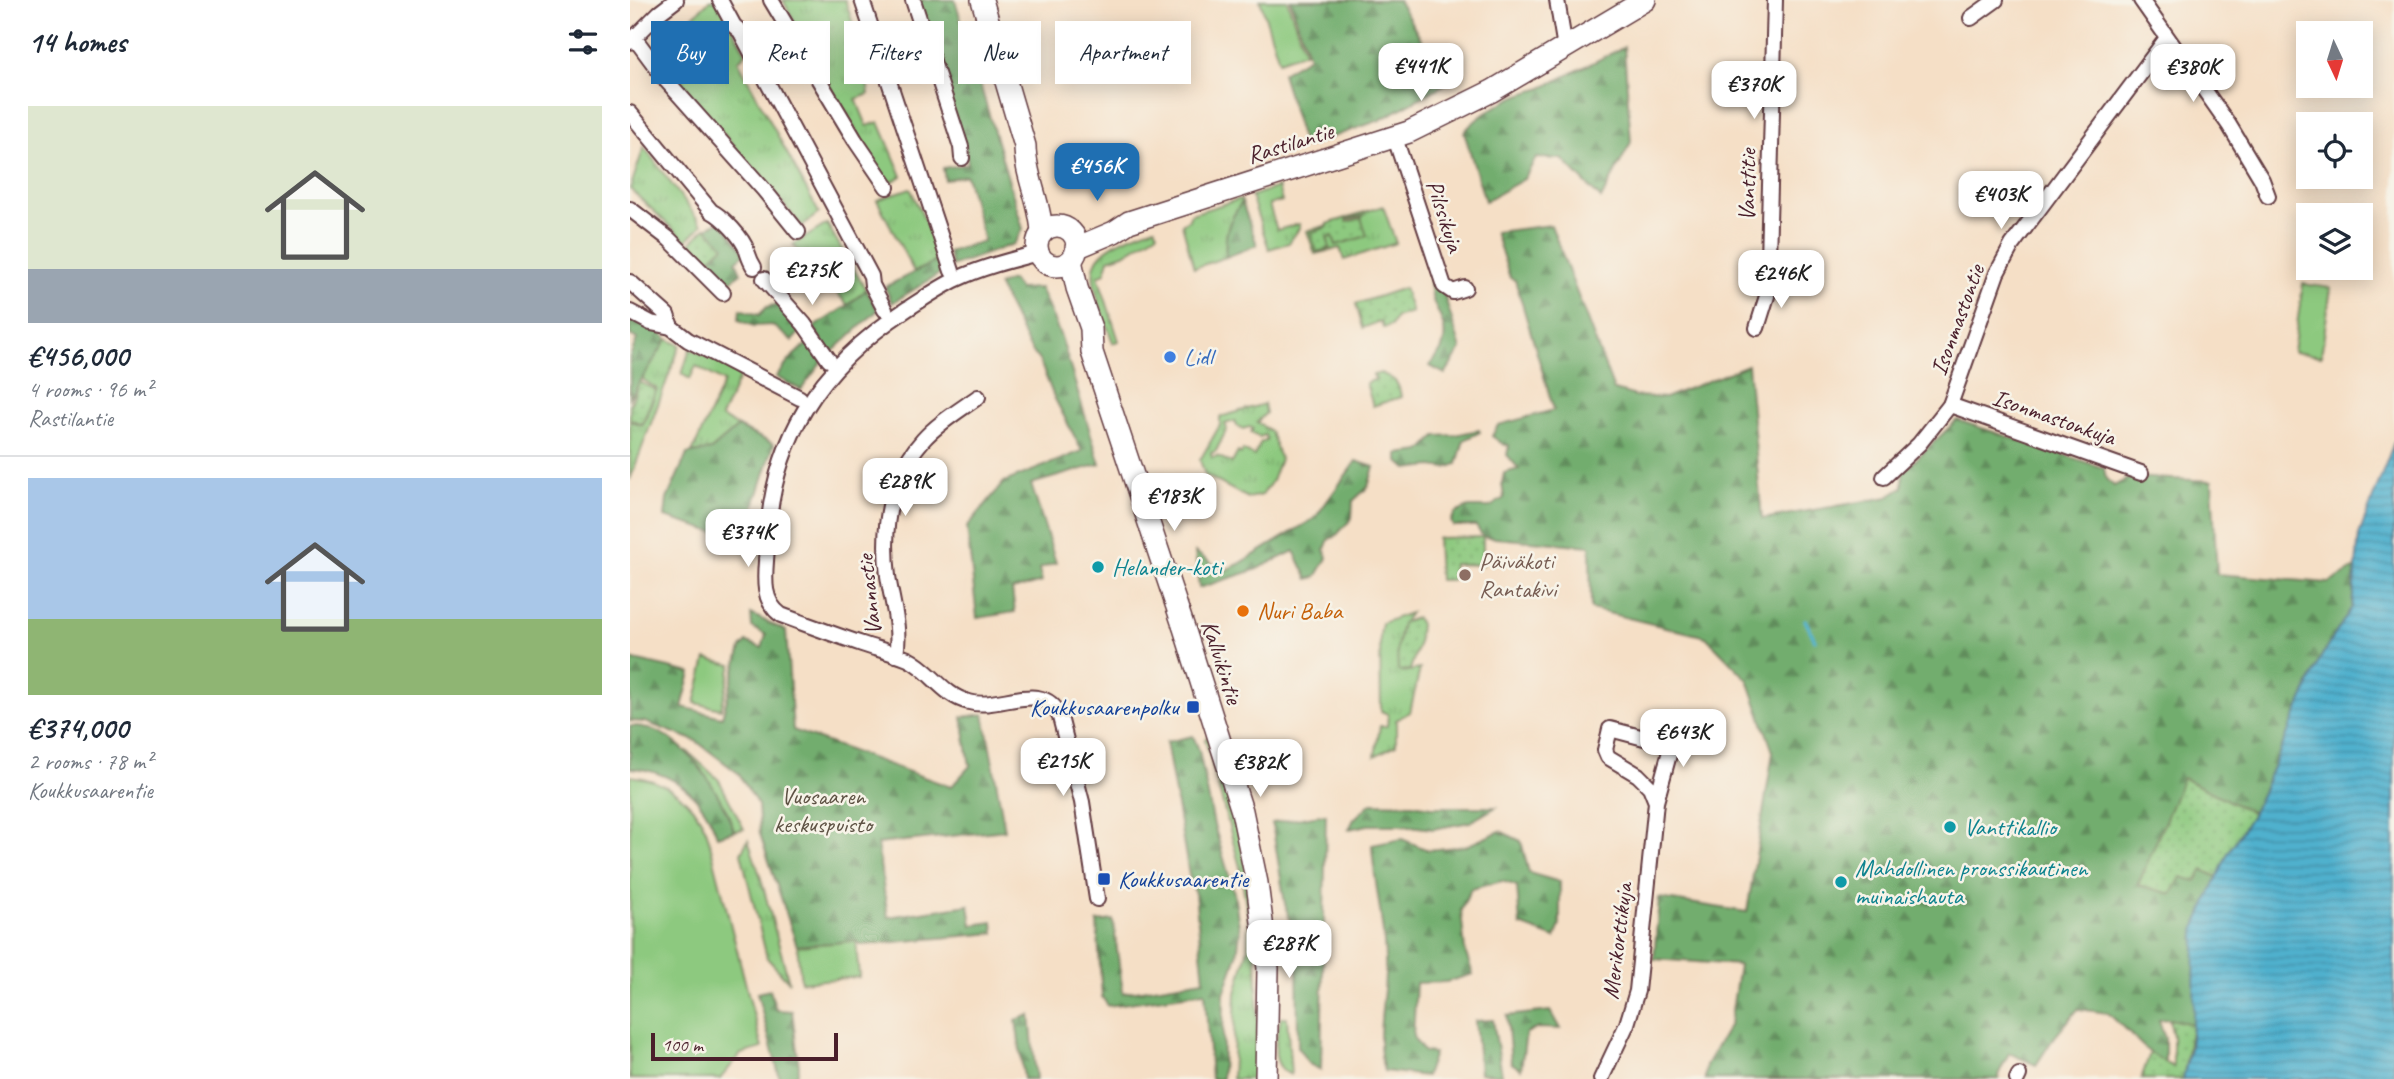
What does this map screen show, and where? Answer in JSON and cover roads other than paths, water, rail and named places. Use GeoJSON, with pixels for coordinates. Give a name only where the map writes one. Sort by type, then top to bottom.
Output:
{"type":"FeatureCollection","features":[{"type":"Feature","properties":{"kind":"main road","name":"Kallvikintie"},"geometry":{"type":"LineString","coordinates":[[982,0],[1025,146],[1025,165],[1039,213],[1058,245],[1062,284],[1077,333],[1092,352],[1184,628],[1245,824],[1257,883],[1268,968],[1266,1079]]}},
{"type":"Feature","properties":{"kind":"main road","name":"Rastilantie"},"geometry":{"type":"LineString","coordinates":[[1058,245],[1113,221],[1129,222],[1395,138],[1474,101],[1645,0]]}},
{"type":"Feature","properties":{"kind":"street"},"geometry":{"type":"LineString","coordinates":[[676,0],[659,13],[634,43],[798,232]]}},
{"type":"Feature","properties":{"kind":"street"},"geometry":{"type":"LineString","coordinates":[[720,0],[734,26],[740,31],[829,193],[841,222],[872,276],[872,285],[886,310]]}},
{"type":"Feature","properties":{"kind":"street"},"geometry":{"type":"LineString","coordinates":[[771,0],[855,140],[887,187]]}},
{"type":"Feature","properties":{"kind":"street"},"geometry":{"type":"LineString","coordinates":[[862,0],[951,271]]}},
{"type":"Feature","properties":{"kind":"street"},"geometry":{"type":"LineString","coordinates":[[913,0],[961,147],[962,158]]}},
{"type":"Feature","properties":{"kind":"street"},"geometry":{"type":"LineString","coordinates":[[1557,0],[1565,48]]}},
{"type":"Feature","properties":{"kind":"street","name":"Vanttitie"},"geometry":{"type":"LineString","coordinates":[[1757,328],[1767,296],[1774,0]]}},
{"type":"Feature","properties":{"kind":"street"},"geometry":{"type":"LineString","coordinates":[[1972,18],[1996,0]]}},
{"type":"Feature","properties":{"kind":"street"},"geometry":{"type":"LineString","coordinates":[[2141,0],[2229,125],[2262,180],[2268,196]]}},
{"type":"Feature","properties":{"kind":"street","name":"Isonmastontie"},"geometry":{"type":"LineString","coordinates":[[1884,477],[1919,444],[1950,405],[2004,259],[2167,38]]}},
{"type":"Feature","properties":{"kind":"street"},"geometry":{"type":"LineString","coordinates":[[630,113],[711,211],[723,217],[747,249],[747,256],[754,267]]}},
{"type":"Feature","properties":{"kind":"street","name":"Pilssikuja"},"geometry":{"type":"LineString","coordinates":[[1395,138],[1444,286],[1453,292],[1465,288]]}},
{"type":"Feature","properties":{"kind":"street"},"geometry":{"type":"LineString","coordinates":[[630,209],[670,239],[723,293]]}},
{"type":"Feature","properties":{"kind":"street"},"geometry":{"type":"LineString","coordinates":[[1058,245],[955,280],[874,332],[855,348],[820,386],[796,424],[774,485],[768,520],[765,588],[770,605],[781,615],[915,663],[947,691],[969,703],[1034,697],[1051,702],[1056,708],[1082,802],[1097,899]]}},
{"type":"Feature","properties":{"kind":"street"},"geometry":{"type":"LineString","coordinates":[[764,279],[804,324],[829,360]]}},
{"type":"Feature","properties":{"kind":"street"},"geometry":{"type":"LineString","coordinates":[[630,282],[667,315],[671,327]]}},
{"type":"Feature","properties":{"kind":"street"},"geometry":{"type":"LineString","coordinates":[[630,312],[651,323],[671,327],[688,340],[800,398]]}},
{"type":"Feature","properties":{"kind":"street","name":"Vannastie"},"geometry":{"type":"LineString","coordinates":[[896,655],[898,629],[886,548],[892,494],[904,468],[923,440],[978,397]]}},
{"type":"Feature","properties":{"kind":"street","name":"Isonmastonkuja"},"geometry":{"type":"LineString","coordinates":[[1950,405],[2141,473]]}},
{"type":"Feature","properties":{"kind":"street","name":"Merikorttikuja"},"geometry":{"type":"LineString","coordinates":[[1601,1079],[1627,1024],[1637,991],[1656,802],[1669,746],[1611,729],[1605,750],[1608,757],[1639,775],[1650,787],[1656,802]]}},
{"type":"Feature","properties":{"kind":"water"},"geometry":{"type":"Polygon","coordinates":[[[2394,442],[2394,1079],[2183,1079],[2190,1048],[2194,1005],[2195,928],[2228,853],[2253,813],[2321,657],[2352,607],[2359,535],[2394,442]]]}},
{"type":"Feature","properties":{"kind":"waterway"},"geometry":{"type":"LineString","coordinates":[[1805,620],[1815,640]]}},
{"type":"Feature","properties":{"kind":"place","name":"Lidl"},"geometry":{"type":"Point","coordinates":[1170,357]}},
{"type":"Feature","properties":{"kind":"place","name":"Helander-koti"},"geometry":{"type":"Point","coordinates":[1098,567]}},
{"type":"Feature","properties":{"kind":"place","name":"Päiväkoti Rantakivi"},"geometry":{"type":"Point","coordinates":[1465,575]}},
{"type":"Feature","properties":{"kind":"place","name":"Nuri Baba"},"geometry":{"type":"Point","coordinates":[1243,611]}},
{"type":"Feature","properties":{"kind":"place","name":"Koukkusaarenpolku"},"geometry":{"type":"Point","coordinates":[1193,707]}},
{"type":"Feature","properties":{"kind":"place","name":"Vanttikallio"},"geometry":{"type":"Point","coordinates":[1950,827]}},
{"type":"Feature","properties":{"kind":"place","name":"Koukkusaarentie"},"geometry":{"type":"Point","coordinates":[1104,879]}},
{"type":"Feature","properties":{"kind":"place","name":"Mahdollinen pronssikautinen muinaishauta"},"geometry":{"type":"Point","coordinates":[1841,882]}},
{"type":"Feature","properties":{"kind":"park label","name":"Vuosaaren keskuspuisto"},"geometry":{"type":"Point","coordinates":[823,810]}}]}
